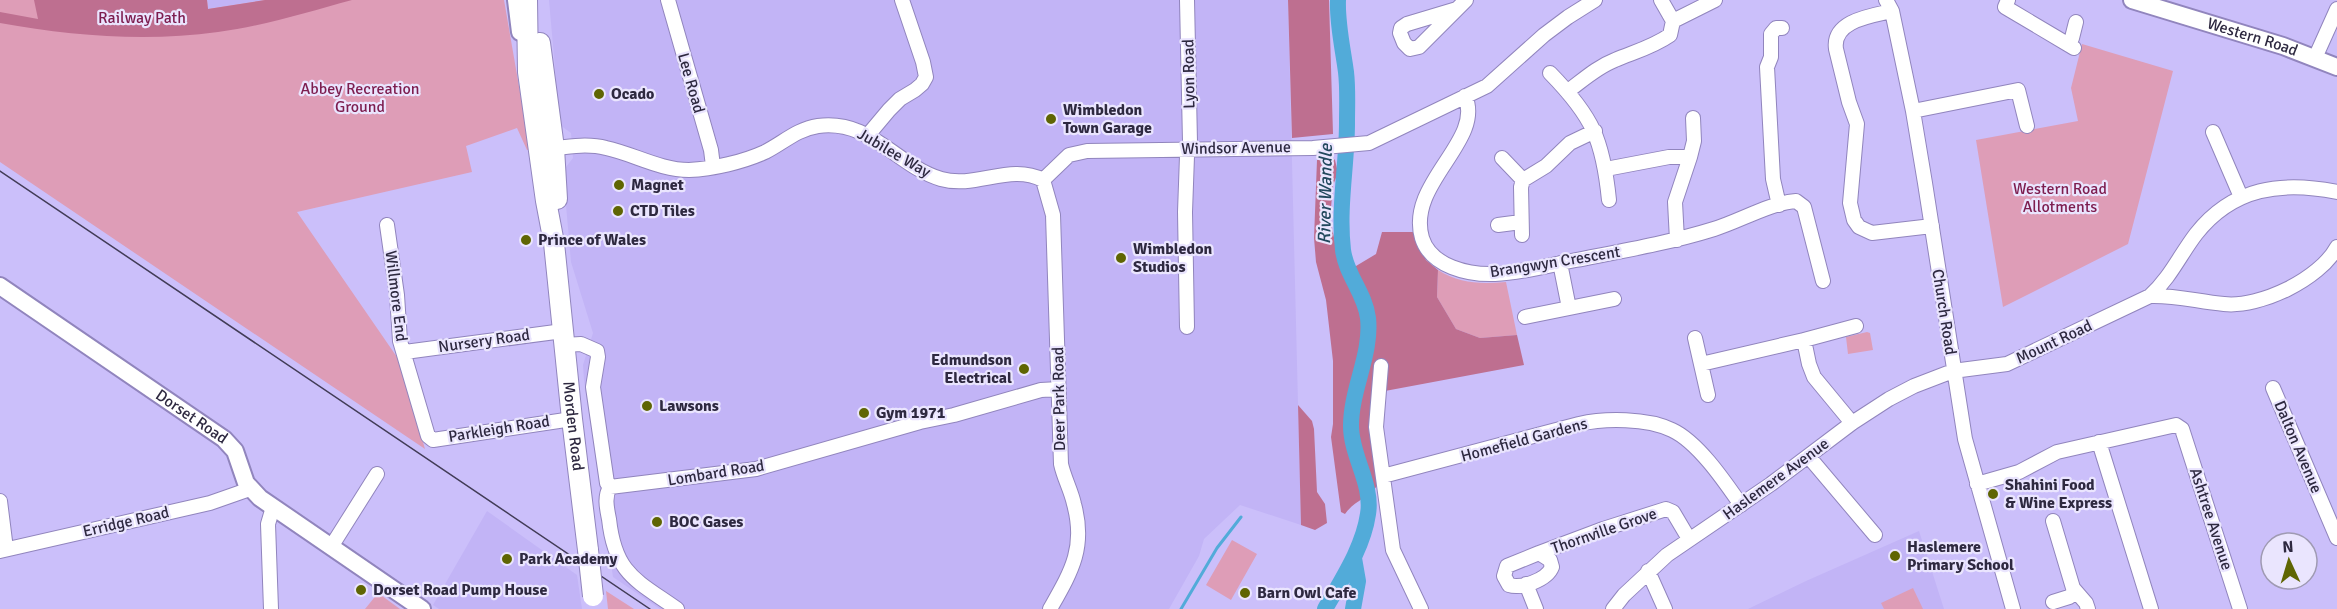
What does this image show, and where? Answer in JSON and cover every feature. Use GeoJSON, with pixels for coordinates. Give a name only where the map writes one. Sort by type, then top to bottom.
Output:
{"type":"FeatureCollection","features":[{"type":"Feature","properties":{"kind":"highway","name":"Morden Road"},"geometry":{"type":"LineString","coordinates":[[527,0],[528,72],[546,149]]}},
{"type":"Feature","properties":{"kind":"highway","name":"Morden Road"},"geometry":{"type":"LineString","coordinates":[[537,0],[554,243],[594,603]]}},
{"type":"Feature","properties":{"kind":"main road","name":"Morden Road"},"geometry":{"type":"LineString","coordinates":[[516,0],[528,72]]}},
{"type":"Feature","properties":{"kind":"main road","name":"Western Road"},"geometry":{"type":"LineString","coordinates":[[2132,0],[2213,23],[2337,67]]}},
{"type":"Feature","properties":{"kind":"main road","name":"Dorset Road"},"geometry":{"type":"LineString","coordinates":[[0,286],[224,439],[235,451],[243,477],[250,489],[422,609]]}},
{"type":"Feature","properties":{"kind":"street","name":"Lee Road"},"geometry":{"type":"LineString","coordinates":[[668,0],[711,150],[713,166]]}},
{"type":"Feature","properties":{"kind":"street"},"geometry":{"type":"LineString","coordinates":[[868,135],[889,110],[922,84],[926,77],[902,0]]}},
{"type":"Feature","properties":{"kind":"street","name":"Lyon Road"},"geometry":{"type":"LineString","coordinates":[[1187,0],[1189,80],[1185,212],[1187,327]]}},
{"type":"Feature","properties":{"kind":"street","name":"Windsor Avenue"},"geometry":{"type":"LineString","coordinates":[[1043,180],[1062,161],[1076,152],[1362,145],[1491,83],[1544,35],[1595,0]]}},
{"type":"Feature","properties":{"kind":"street"},"geometry":{"type":"LineString","coordinates":[[1568,91],[1595,70],[1613,60],[1670,35],[1673,21],[1661,0]]}},
{"type":"Feature","properties":{"kind":"street"},"geometry":{"type":"LineString","coordinates":[[1673,21],[1715,0]]}},
{"type":"Feature","properties":{"kind":"street"},"geometry":{"type":"LineString","coordinates":[[2008,0],[2005,7],[2071,46],[2076,22]]}},
{"type":"Feature","properties":{"kind":"street"},"geometry":{"type":"LineString","coordinates":[[1890,4],[1844,27],[1836,36],[1836,49],[1858,131],[1850,209],[1859,226],[1872,233],[1932,226]]}},
{"type":"Feature","properties":{"kind":"street","name":"Church Road"},"geometry":{"type":"LineString","coordinates":[[1890,4],[1913,111],[1965,439],[2013,609]]}},
{"type":"Feature","properties":{"kind":"street"},"geometry":{"type":"LineString","coordinates":[[2315,58],[2337,9]]}},
{"type":"Feature","properties":{"kind":"street"},"geometry":{"type":"LineString","coordinates":[[1782,28],[1776,28],[1771,34],[1772,57],[1767,67],[1773,81],[1773,179],[1779,205],[1796,201],[1804,207],[1823,281]]}},
{"type":"Feature","properties":{"kind":"street"},"geometry":{"type":"LineString","coordinates":[[1550,74],[1568,91],[1595,131],[1606,169],[1609,200]]}},
{"type":"Feature","properties":{"kind":"street"},"geometry":{"type":"LineString","coordinates":[[1913,111],[2018,90],[2027,126]]}},
{"type":"Feature","properties":{"kind":"street","name":"Brangwyn Crescent"},"geometry":{"type":"LineString","coordinates":[[1465,96],[1470,112],[1468,121],[1460,140],[1436,175],[1420,217],[1423,240],[1428,249],[1447,265],[1460,270],[1496,274],[1677,240],[1779,205]]}},
{"type":"Feature","properties":{"kind":"street"},"geometry":{"type":"LineString","coordinates":[[1677,240],[1675,202],[1694,141],[1693,118]]}},
{"type":"Feature","properties":{"kind":"street","name":"Jubilee Way"},"geometry":{"type":"LineString","coordinates":[[546,149],[603,147],[671,168],[691,170],[740,160],[765,152],[789,136],[816,126],[844,126],[868,135],[927,173],[941,179],[970,182],[1022,173],[1043,180]]}},
{"type":"Feature","properties":{"kind":"street"},"geometry":{"type":"LineString","coordinates":[[1523,180],[1546,166],[1570,143],[1595,131]]}},
{"type":"Feature","properties":{"kind":"street"},"geometry":{"type":"LineString","coordinates":[[2213,132],[2241,197]]}},
{"type":"Feature","properties":{"kind":"street"},"geometry":{"type":"LineString","coordinates":[[1606,169],[1669,157],[1690,158]]}},
{"type":"Feature","properties":{"kind":"street"},"geometry":{"type":"LineString","coordinates":[[1498,225],[1522,228],[1523,180],[1502,158]]}},
{"type":"Feature","properties":{"kind":"street","name":"Deer Park Road"},"geometry":{"type":"LineString","coordinates":[[1043,180],[1053,215],[1061,464],[1063,476],[1074,501],[1079,536],[1078,553],[1071,571],[1050,609]]}},
{"type":"Feature","properties":{"kind":"street","name":"Mount Road"},"geometry":{"type":"LineString","coordinates":[[1953,371],[2007,364],[2150,296],[2165,281],[2196,234],[2225,207],[2241,197],[2284,186],[2301,186],[2337,192]]}},
{"type":"Feature","properties":{"kind":"street","name":"Willmore End"},"geometry":{"type":"LineString","coordinates":[[387,225],[397,295],[400,341],[428,436]]}},
{"type":"Feature","properties":{"kind":"street","name":"Mount Road"},"geometry":{"type":"LineString","coordinates":[[2150,296],[2190,298],[2227,305],[2261,300],[2292,287],[2316,270],[2337,247]]}},
{"type":"Feature","properties":{"kind":"street"},"geometry":{"type":"LineString","coordinates":[[1560,263],[1569,308]]}},
{"type":"Feature","properties":{"kind":"street"},"geometry":{"type":"LineString","coordinates":[[1525,317],[1614,299]]}},
{"type":"Feature","properties":{"kind":"street"},"geometry":{"type":"LineString","coordinates":[[1701,364],[1856,326]]}},
{"type":"Feature","properties":{"kind":"street"},"geometry":{"type":"LineString","coordinates":[[564,338],[597,351],[593,387],[607,483],[610,487],[607,496],[614,550],[629,575],[677,609]]}},
{"type":"Feature","properties":{"kind":"street","name":"Nursery Road"},"geometry":{"type":"LineString","coordinates":[[405,352],[564,338]]}},
{"type":"Feature","properties":{"kind":"street"},"geometry":{"type":"LineString","coordinates":[[1695,338],[1708,395]]}},
{"type":"Feature","properties":{"kind":"street"},"geometry":{"type":"LineString","coordinates":[[1804,340],[1814,377],[1852,423]]}},
{"type":"Feature","properties":{"kind":"street"},"geometry":{"type":"LineString","coordinates":[[1381,366],[1376,427],[1393,550],[1421,609]]}},
{"type":"Feature","properties":{"kind":"street","name":"Haslemere Avenue"},"geometry":{"type":"LineString","coordinates":[[1613,609],[1648,571],[1689,539],[1742,505],[1852,423],[1914,386],[1953,371]]}},
{"type":"Feature","properties":{"kind":"street","name":"Dalton Avenue"},"geometry":{"type":"LineString","coordinates":[[2273,388],[2337,538]]}},
{"type":"Feature","properties":{"kind":"street","name":"Lombard Road"},"geometry":{"type":"LineString","coordinates":[[610,487],[756,469],[1041,390],[1059,389]]}},
{"type":"Feature","properties":{"kind":"street","name":"Parkleigh Road"},"geometry":{"type":"LineString","coordinates":[[428,436],[433,440],[572,419]]}},
{"type":"Feature","properties":{"kind":"street","name":"Homefield Gardens"},"geometry":{"type":"LineString","coordinates":[[1383,476],[1579,424],[1612,420],[1655,425],[1672,430],[1705,457],[1742,505]]}},
{"type":"Feature","properties":{"kind":"street","name":"Ashtree Avenue"},"geometry":{"type":"LineString","coordinates":[[2099,442],[2176,425],[2182,429],[2240,609]]}},
{"type":"Feature","properties":{"kind":"street"},"geometry":{"type":"LineString","coordinates":[[1977,484],[2019,472],[2057,452],[2099,442],[2151,609]]}},
{"type":"Feature","properties":{"kind":"street"},"geometry":{"type":"LineString","coordinates":[[1809,457],[1875,535]]}},
{"type":"Feature","properties":{"kind":"street"},"geometry":{"type":"LineString","coordinates":[[331,547],[377,474]]}},
{"type":"Feature","properties":{"kind":"street","name":"Erridge Road"},"geometry":{"type":"LineString","coordinates":[[3,550],[210,503],[250,489]]}},
{"type":"Feature","properties":{"kind":"street"},"geometry":{"type":"LineString","coordinates":[[0,501],[3,550]]}},
{"type":"Feature","properties":{"kind":"street"},"geometry":{"type":"LineString","coordinates":[[271,609],[268,524],[273,507]]}},
{"type":"Feature","properties":{"kind":"street","name":"Thornville Grove"},"geometry":{"type":"LineString","coordinates":[[1539,553],[1550,560],[1552,567],[1550,571],[1517,588],[1509,585],[1504,570],[1507,566],[1539,553],[1603,529],[1666,509],[1673,512],[1689,539]]}},
{"type":"Feature","properties":{"kind":"street"},"geometry":{"type":"LineString","coordinates":[[2053,521],[2075,592],[2086,603],[2088,609]]}},
{"type":"Feature","properties":{"kind":"street"},"geometry":{"type":"LineString","coordinates":[[1648,571],[1665,609]]}},
{"type":"Feature","properties":{"kind":"street"},"geometry":{"type":"LineString","coordinates":[[1526,584],[1536,609]]}},
{"type":"Feature","properties":{"kind":"street"},"geometry":{"type":"LineString","coordinates":[[2053,602],[2075,592]]}},
{"type":"Feature","properties":{"kind":"shaded area"},"geometry":{"type":"Polygon","coordinates":[[[207,0],[265,0],[208,9],[207,0]]]}},
{"type":"Feature","properties":{"kind":"shaded area"},"geometry":{"type":"Polygon","coordinates":[[[549,0],[1288,0],[1301,525],[1240,505],[1204,539],[1199,556],[1169,609],[660,609],[613,577],[584,380],[583,365],[593,333],[571,262],[563,171],[573,158],[571,133],[560,125],[549,0]]]}},
{"type":"Feature","properties":{"kind":"shaded area","name":"Park Academy"},"geometry":{"type":"Polygon","coordinates":[[[487,511],[577,575],[582,609],[439,609],[433,605],[487,511]]]}},
{"type":"Feature","properties":{"kind":"shaded area","name":"Haslemere Primary School"},"geometry":{"type":"Polygon","coordinates":[[[1919,531],[1944,609],[1748,609],[1806,581],[1919,531]]]}},
{"type":"Feature","properties":{"kind":"green space","name":"Abbey Recreation Ground"},"geometry":{"type":"Polygon","coordinates":[[[0,0],[207,0],[208,9],[265,0],[504,0],[530,150],[527,150],[517,128],[466,146],[472,172],[297,212],[399,360],[425,449],[0,162],[0,0]]]}},
{"type":"Feature","properties":{"kind":"green space","name":"Railway Path"},"geometry":{"type":"Polygon","coordinates":[[[34,0],[207,0],[208,9],[265,0],[352,0],[252,26],[164,37],[82,34],[0,23],[0,12],[38,19],[34,0]]]}},
{"type":"Feature","properties":{"kind":"green space"},"geometry":{"type":"Polygon","coordinates":[[[1288,0],[1329,0],[1333,134],[1292,138],[1288,0]]]}},
{"type":"Feature","properties":{"kind":"green space","name":"Western Road Allotments"},"geometry":{"type":"Polygon","coordinates":[[[2082,44],[2173,71],[2128,244],[2003,307],[1976,140],[2078,121],[2071,88],[2082,44]]]}},
{"type":"Feature","properties":{"kind":"green space"},"geometry":{"type":"Polygon","coordinates":[[[1331,156],[1335,160],[1338,173],[1333,185],[1330,219],[1339,260],[1356,266],[1376,254],[1382,232],[1413,232],[1426,260],[1438,270],[1437,297],[1456,329],[1480,338],[1517,335],[1524,365],[1385,391],[1377,486],[1345,514],[1341,512],[1331,437],[1333,361],[1326,300],[1316,262],[1314,238],[1317,160],[1331,156]]]}},
{"type":"Feature","properties":{"kind":"green space"},"geometry":{"type":"Polygon","coordinates":[[[1438,270],[1454,278],[1471,282],[1506,282],[1517,335],[1480,338],[1456,329],[1437,297],[1438,270]]]}},
{"type":"Feature","properties":{"kind":"green space"},"geometry":{"type":"Polygon","coordinates":[[[1870,333],[1873,350],[1848,354],[1846,337],[1870,333]]]}},
{"type":"Feature","properties":{"kind":"green space"},"geometry":{"type":"Polygon","coordinates":[[[1298,405],[1312,421],[1317,492],[1325,504],[1327,523],[1315,530],[1301,525],[1298,405]]]}},
{"type":"Feature","properties":{"kind":"green space"},"geometry":{"type":"Polygon","coordinates":[[[1232,540],[1257,554],[1231,600],[1206,585],[1232,540]]]}},
{"type":"Feature","properties":{"kind":"green space"},"geometry":{"type":"Polygon","coordinates":[[[1913,588],[1923,609],[1884,609],[1881,603],[1913,588]]]}},
{"type":"Feature","properties":{"kind":"green space"},"geometry":{"type":"Polygon","coordinates":[[[606,591],[634,609],[608,609],[606,591]]]}},
{"type":"Feature","properties":{"kind":"green space"},"geometry":{"type":"Polygon","coordinates":[[[378,593],[400,609],[365,609],[378,593]]]}},
{"type":"Feature","properties":{"kind":"waterway","name":"River Wandle"},"geometry":{"type":"LineString","coordinates":[[1325,609],[1362,539],[1369,503],[1365,481],[1354,448],[1351,426],[1354,399],[1367,345],[1368,318],[1343,250],[1342,202],[1347,139],[1347,91],[1338,0]]}},
{"type":"Feature","properties":{"kind":"waterway"},"geometry":{"type":"LineString","coordinates":[[1181,609],[1217,548],[1241,517]]}},
{"type":"Feature","properties":{"kind":"waterway","name":"River Wandle"},"geometry":{"type":"LineString","coordinates":[[1353,609],[1358,581],[1354,558]]}},
{"type":"Feature","properties":{"kind":"tram line"},"geometry":{"type":"LineString","coordinates":[[0,171],[650,609]]}},
{"type":"Feature","properties":{"kind":"place","name":"Ocado"},"geometry":{"type":"Point","coordinates":[599,94]}},
{"type":"Feature","properties":{"kind":"place","name":"Wimbledon Town Garage"},"geometry":{"type":"Point","coordinates":[1051,119]}},
{"type":"Feature","properties":{"kind":"place","name":"Magnet"},"geometry":{"type":"Point","coordinates":[619,185]}},
{"type":"Feature","properties":{"kind":"place","name":"CTD Tiles"},"geometry":{"type":"Point","coordinates":[618,211]}},
{"type":"Feature","properties":{"kind":"place","name":"Prince of Wales"},"geometry":{"type":"Point","coordinates":[526,240]}},
{"type":"Feature","properties":{"kind":"place","name":"Wimbledon Studios"},"geometry":{"type":"Point","coordinates":[1121,258]}},
{"type":"Feature","properties":{"kind":"place","name":"Edmundson Electrical"},"geometry":{"type":"Point","coordinates":[1024,369]}},
{"type":"Feature","properties":{"kind":"place","name":"Lawsons"},"geometry":{"type":"Point","coordinates":[647,406]}},
{"type":"Feature","properties":{"kind":"place","name":"Gym 1971"},"geometry":{"type":"Point","coordinates":[864,413]}},
{"type":"Feature","properties":{"kind":"place","name":"Shahini Food & Wine Express"},"geometry":{"type":"Point","coordinates":[1993,494]}},
{"type":"Feature","properties":{"kind":"place","name":"BOC Gases"},"geometry":{"type":"Point","coordinates":[657,522]}},
{"type":"Feature","properties":{"kind":"place","name":"Haslemere Primary School"},"geometry":{"type":"Point","coordinates":[1895,556]}},
{"type":"Feature","properties":{"kind":"place","name":"Park Academy"},"geometry":{"type":"Point","coordinates":[507,559]}},
{"type":"Feature","properties":{"kind":"place","name":"Dorset Road Pump House"},"geometry":{"type":"Point","coordinates":[361,590]}},
{"type":"Feature","properties":{"kind":"place","name":"Barn Owl Cafe"},"geometry":{"type":"Point","coordinates":[1245,593]}}]}
